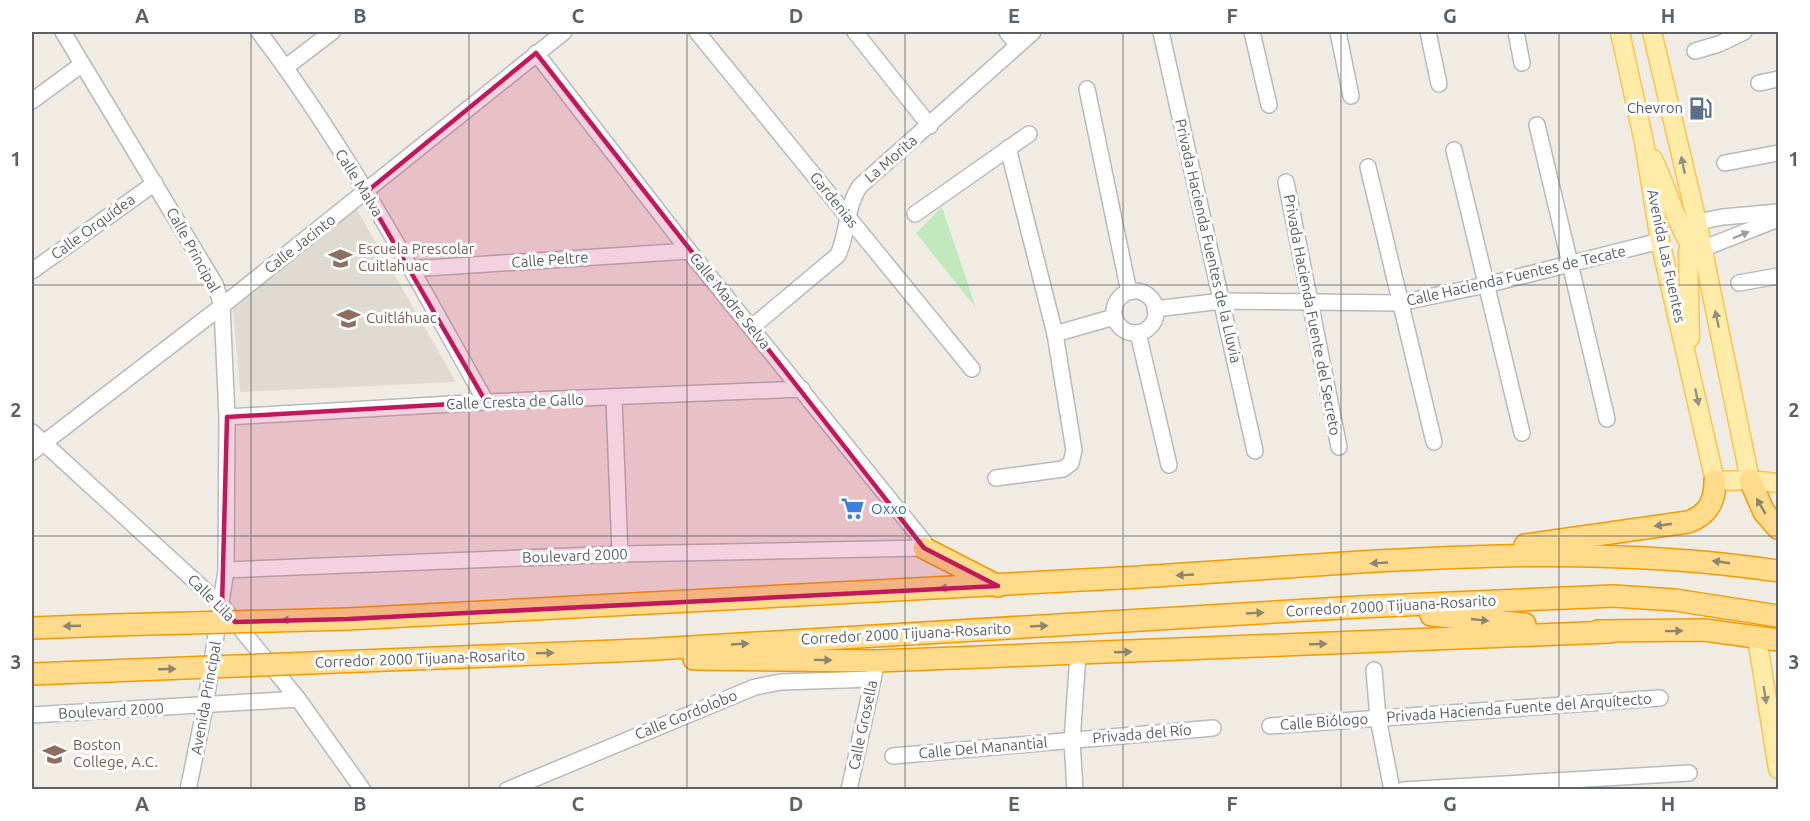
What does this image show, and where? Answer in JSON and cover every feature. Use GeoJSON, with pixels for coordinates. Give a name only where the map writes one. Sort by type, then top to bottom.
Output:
{"type":"FeatureCollection","features":[{"type":"Feature","properties":{"kind":"highway"},"geometry":{"type":"LineString","coordinates":[[1750,480],[1764,512],[1779,528]]}},
{"type":"Feature","properties":{"kind":"highway"},"geometry":{"type":"LineString","coordinates":[[1421,560],[1688,522],[1700,518],[1710,507],[1715,481]]}},
{"type":"Feature","properties":{"kind":"highway"},"geometry":{"type":"LineString","coordinates":[[924,548],[998,586]]}},
{"type":"Feature","properties":{"kind":"highway"},"geometry":{"type":"LineString","coordinates":[[32,628],[348,619],[998,586],[1421,560],[1608,555],[1711,561],[1779,571]]}},
{"type":"Feature","properties":{"kind":"highway","name":"Corredor 2000 Tijuana-Rosarito"},"geometry":{"type":"LineString","coordinates":[[32,674],[640,650],[1359,607],[1613,596],[1675,600],[1779,616]]}},
{"type":"Feature","properties":{"kind":"highway"},"geometry":{"type":"LineString","coordinates":[[1359,607],[1610,632]]}},
{"type":"Feature","properties":{"kind":"highway"},"geometry":{"type":"LineString","coordinates":[[640,650],[685,658],[875,670],[1078,654],[1610,632],[1704,630],[1779,640]]}},
{"type":"Feature","properties":{"kind":"main road","name":"Avenida Las Fuentes"},"geometry":{"type":"LineString","coordinates":[[1620,32],[1644,141],[1660,241],[1715,481]]}},
{"type":"Feature","properties":{"kind":"main road"},"geometry":{"type":"LineString","coordinates":[[1652,32],[1697,222],[1689,363]]}},
{"type":"Feature","properties":{"kind":"main road"},"geometry":{"type":"LineString","coordinates":[[1644,141],[1695,246],[1750,480]]}},
{"type":"Feature","properties":{"kind":"main road"},"geometry":{"type":"LineString","coordinates":[[1715,481],[1750,480],[1779,483]]}},
{"type":"Feature","properties":{"kind":"main road"},"geometry":{"type":"LineString","coordinates":[[1756,638],[1779,769]]}},
{"type":"Feature","properties":{"kind":"street","name":"Calle Principal"},"geometry":{"type":"LineString","coordinates":[[63,32],[215,284],[222,306],[227,417],[226,570],[222,606]]}},
{"type":"Feature","properties":{"kind":"street","name":"Calle Malva"},"geometry":{"type":"LineString","coordinates":[[259,32],[286,67],[365,192],[486,402]]}},
{"type":"Feature","properties":{"kind":"street"},"geometry":{"type":"LineString","coordinates":[[286,67],[332,32]]}},
{"type":"Feature","properties":{"kind":"street","name":"Calle Jacinto"},"geometry":{"type":"LineString","coordinates":[[35,442],[222,306],[564,32]]}},
{"type":"Feature","properties":{"kind":"street","name":"Gardenias"},"geometry":{"type":"LineString","coordinates":[[697,32],[972,369]]}},
{"type":"Feature","properties":{"kind":"street"},"geometry":{"type":"LineString","coordinates":[[855,32],[930,126]]}},
{"type":"Feature","properties":{"kind":"street"},"geometry":{"type":"LineString","coordinates":[[1007,32],[1017,45]]}},
{"type":"Feature","properties":{"kind":"street","name":"La Morita"},"geometry":{"type":"LineString","coordinates":[[752,327],[838,255],[845,239],[853,196],[860,186],[1033,32]]}},
{"type":"Feature","properties":{"kind":"street","name":"Privada Hacienda Fuentes de la Lluvia"},"geometry":{"type":"LineString","coordinates":[[1161,32],[1255,451]]}},
{"type":"Feature","properties":{"kind":"street"},"geometry":{"type":"LineString","coordinates":[[1252,32],[1269,105]]}},
{"type":"Feature","properties":{"kind":"street"},"geometry":{"type":"LineString","coordinates":[[1338,32],[1351,96]]}},
{"type":"Feature","properties":{"kind":"street"},"geometry":{"type":"LineString","coordinates":[[1428,32],[1439,84]]}},
{"type":"Feature","properties":{"kind":"street"},"geometry":{"type":"LineString","coordinates":[[1516,32],[1522,63]]}},
{"type":"Feature","properties":{"kind":"street"},"geometry":{"type":"LineString","coordinates":[[1695,51],[1719,44],[1744,32]]}},
{"type":"Feature","properties":{"kind":"street","name":"Calle Madre Selva"},"geometry":{"type":"LineString","coordinates":[[536,53],[689,251],[924,542],[924,548]]}},
{"type":"Feature","properties":{"kind":"street"},"geometry":{"type":"LineString","coordinates":[[32,101],[81,65]]}},
{"type":"Feature","properties":{"kind":"street"},"geometry":{"type":"LineString","coordinates":[[1759,83],[1779,79]]}},
{"type":"Feature","properties":{"kind":"street"},"geometry":{"type":"LineString","coordinates":[[1088,89],[1129,292]]}},
{"type":"Feature","properties":{"kind":"street"},"geometry":{"type":"LineString","coordinates":[[1537,124],[1607,419]]}},
{"type":"Feature","properties":{"kind":"street"},"geometry":{"type":"LineString","coordinates":[[915,214],[1029,134]]}},
{"type":"Feature","properties":{"kind":"street"},"geometry":{"type":"LineString","coordinates":[[996,478],[1063,470],[1071,463],[1074,450],[1055,334],[1008,148]]}},
{"type":"Feature","properties":{"kind":"street"},"geometry":{"type":"LineString","coordinates":[[1454,150],[1521,433]]}},
{"type":"Feature","properties":{"kind":"street"},"geometry":{"type":"LineString","coordinates":[[1725,164],[1779,153]]}},
{"type":"Feature","properties":{"kind":"street"},"geometry":{"type":"LineString","coordinates":[[1368,168],[1434,442]]}},
{"type":"Feature","properties":{"kind":"street","name":"Privada Hacienda Fuente del Secreto"},"geometry":{"type":"LineString","coordinates":[[1286,182],[1339,447]]}},
{"type":"Feature","properties":{"kind":"street","name":"Calle Orquídea"},"geometry":{"type":"LineString","coordinates":[[32,271],[155,183]]}},
{"type":"Feature","properties":{"kind":"street"},"geometry":{"type":"LineString","coordinates":[[1697,222],[1779,212]]}},
{"type":"Feature","properties":{"kind":"street"},"geometry":{"type":"LineString","coordinates":[[1695,246],[1779,219]]}},
{"type":"Feature","properties":{"kind":"street","name":"Calle Hacienda Fuentes de Tecate"},"geometry":{"type":"LineString","coordinates":[[1155,309],[1222,301],[1310,300],[1399,303],[1486,285],[1660,241]]}},
{"type":"Feature","properties":{"kind":"street","name":"Calle Peltre"},"geometry":{"type":"LineString","coordinates":[[411,269],[689,251]]}},
{"type":"Feature","properties":{"kind":"street"},"geometry":{"type":"LineString","coordinates":[[1739,283],[1779,276]]}},
{"type":"Feature","properties":{"kind":"street"},"geometry":{"type":"LineString","coordinates":[[1136,291],[1149,297],[1155,309],[1153,322],[1138,333],[1126,331],[1114,318],[1115,305],[1129,292],[1136,291]]}},
{"type":"Feature","properties":{"kind":"street"},"geometry":{"type":"LineString","coordinates":[[1055,334],[1114,318]]}},
{"type":"Feature","properties":{"kind":"street"},"geometry":{"type":"LineString","coordinates":[[1138,333],[1169,465]]}},
{"type":"Feature","properties":{"kind":"street","name":"Calle Cresta de Gallo"},"geometry":{"type":"LineString","coordinates":[[227,417],[486,402],[614,399],[802,389]]}},
{"type":"Feature","properties":{"kind":"street"},"geometry":{"type":"LineString","coordinates":[[614,399],[620,554]]}},
{"type":"Feature","properties":{"kind":"street","name":"Calle Lila"},"geometry":{"type":"LineString","coordinates":[[35,442],[222,606],[298,699],[363,789]]}},
{"type":"Feature","properties":{"kind":"street","name":"Boulevard 2000"},"geometry":{"type":"LineString","coordinates":[[226,570],[620,554],[924,548]]}},
{"type":"Feature","properties":{"kind":"street","name":"Avenida Principal"},"geometry":{"type":"LineString","coordinates":[[188,789],[222,606]]}},
{"type":"Feature","properties":{"kind":"street"},"geometry":{"type":"LineString","coordinates":[[1076,789],[1072,741],[1078,654]]}},
{"type":"Feature","properties":{"kind":"street","name":"Calle Gordolobo"},"geometry":{"type":"LineString","coordinates":[[507,789],[755,687],[875,670]]}},
{"type":"Feature","properties":{"kind":"street","name":"Calle Grosella"},"geometry":{"type":"LineString","coordinates":[[849,789],[875,670]]}},
{"type":"Feature","properties":{"kind":"street"},"geometry":{"type":"LineString","coordinates":[[1374,670],[1378,718],[1392,789]]}},
{"type":"Feature","properties":{"kind":"street","name":"Privada Hacienda Fuente del Arquítecto"},"geometry":{"type":"LineString","coordinates":[[1378,718],[1660,698]]}},
{"type":"Feature","properties":{"kind":"street","name":"Boulevard 2000"},"geometry":{"type":"LineString","coordinates":[[32,714],[298,699]]}},
{"type":"Feature","properties":{"kind":"street","name":"Calle Biólogo"},"geometry":{"type":"LineString","coordinates":[[1270,726],[1378,718]]}},
{"type":"Feature","properties":{"kind":"street","name":"Privada del Río"},"geometry":{"type":"LineString","coordinates":[[1072,741],[1213,728]]}},
{"type":"Feature","properties":{"kind":"street","name":"Calle Del Manantial"},"geometry":{"type":"LineString","coordinates":[[893,756],[1072,741]]}},
{"type":"Feature","properties":{"kind":"street"},"geometry":{"type":"LineString","coordinates":[[1404,789],[1689,773]]}},
{"type":"Feature","properties":{"kind":"highlighted area"},"geometry":{"type":"Polygon","coordinates":[[[536,53],[924,548],[998,586],[348,619],[235,622],[222,606],[227,417],[486,402],[365,193],[536,53]]]}},
{"type":"Feature","properties":{"kind":"shaded area","name":"Escuela Prescolar Cuitlahuac"},"geometry":{"type":"Polygon","coordinates":[[[356,208],[456,382],[240,392],[233,309],[356,208]]]}},
{"type":"Feature","properties":{"kind":"green space"},"geometry":{"type":"Polygon","coordinates":[[[942,207],[976,308],[916,233],[942,207]]]}},
{"type":"Feature","properties":{"kind":"place","name":"Chevron"},"geometry":{"type":"Point","coordinates":[1701,108]}},
{"type":"Feature","properties":{"kind":"place","name":"Escuela Prescolar Cuitlahuac"},"geometry":{"type":"Point","coordinates":[340,258]}},
{"type":"Feature","properties":{"kind":"place","name":"Cuitláhuac"},"geometry":{"type":"Point","coordinates":[348,318]}},
{"type":"Feature","properties":{"kind":"place","name":"Oxxo"},"geometry":{"type":"Point","coordinates":[853,509]}},
{"type":"Feature","properties":{"kind":"place","name":"Boston College, A.C."},"geometry":{"type":"Point","coordinates":[55,754]}}]}
